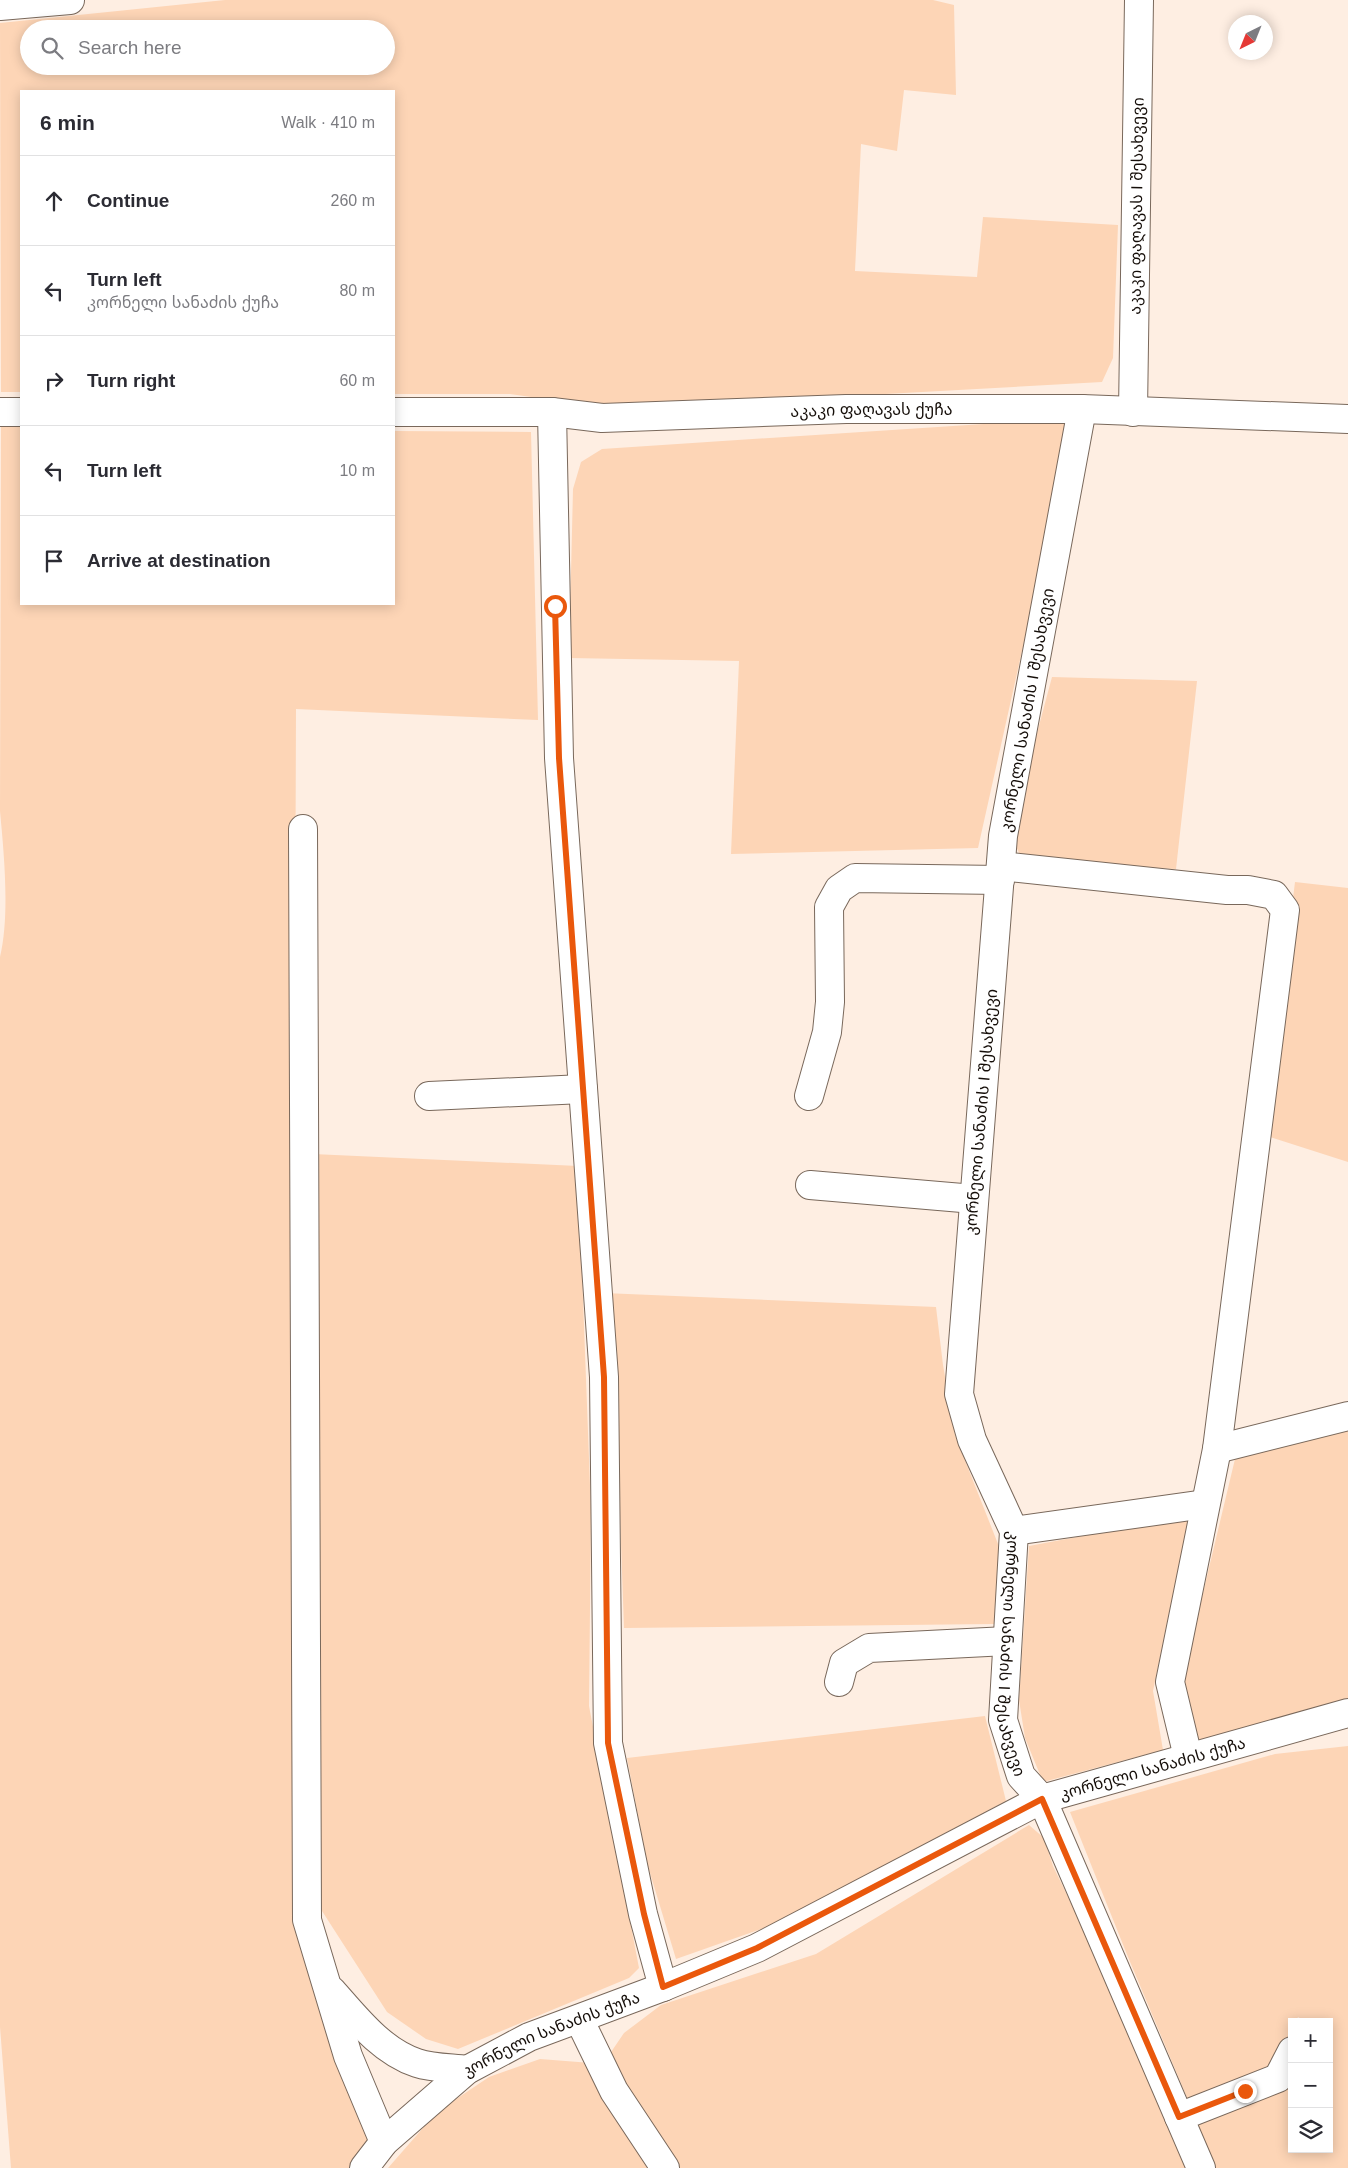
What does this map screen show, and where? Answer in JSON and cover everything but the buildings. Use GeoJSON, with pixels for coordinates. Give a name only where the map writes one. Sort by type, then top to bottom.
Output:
{"type":"FeatureCollection","features":[{"type":"Feature","properties":{"kind":"street"},"geometry":{"type":"LineString","coordinates":[[0,6],[70,0]]}},
{"type":"Feature","properties":{"kind":"street","name":"აკაკი ფაღავას I შესახვევი"},"geometry":{"type":"LineString","coordinates":[[1133,412],[1139,0]]}},
{"type":"Feature","properties":{"kind":"street","name":"აკაკი ფაღავას ქუჩა"},"geometry":{"type":"LineString","coordinates":[[395,412],[552,412],[602,418],[846,409],[1082,409],[1348,419]]}},
{"type":"Feature","properties":{"kind":"street","name":"კორნელი სანაძის I შესახვევი"},"geometry":{"type":"LineString","coordinates":[[1082,409],[1003,836],[959,1394],[972,1440],[1014,1531],[1003,1720],[1021,1776],[1042,1799],[1201,2168]]}},
{"type":"Feature","properties":{"kind":"street"},"geometry":{"type":"LineString","coordinates":[[0,412],[20,412]]}},
{"type":"Feature","properties":{"kind":"street"},"geometry":{"type":"LineString","coordinates":[[552,412],[559,758],[604,1377],[608,1743],[644,1914],[663,1987]]}},
{"type":"Feature","properties":{"kind":"street"},"geometry":{"type":"LineString","coordinates":[[303,829],[307,1920],[348,2056],[384,2142]]}},
{"type":"Feature","properties":{"kind":"street"},"geometry":{"type":"LineString","coordinates":[[809,1096],[827,1032],[830,1002],[829,907],[839,889],[855,878],[1000,873],[1248,890],[1274,895],[1285,910],[1217,1450],[1170,1682],[1188,1757]]}},
{"type":"Feature","properties":{"kind":"street"},"geometry":{"type":"LineString","coordinates":[[429,1096],[583,1089]]}},
{"type":"Feature","properties":{"kind":"street"},"geometry":{"type":"LineString","coordinates":[[810,1185],[974,1199]]}},
{"type":"Feature","properties":{"kind":"street"},"geometry":{"type":"LineString","coordinates":[[1217,1450],[1348,1416]]}},
{"type":"Feature","properties":{"kind":"street"},"geometry":{"type":"LineString","coordinates":[[1014,1531],[1205,1504]]}},
{"type":"Feature","properties":{"kind":"street"},"geometry":{"type":"LineString","coordinates":[[839,1682],[844,1663],[869,1648],[1008,1641]]}},
{"type":"Feature","properties":{"kind":"street","name":"კორნელი სანაძის ქუჩა"},"geometry":{"type":"LineString","coordinates":[[364,2168],[384,2142],[467,2070],[529,2037],[663,1987],[757,1948],[1042,1799],[1348,1714]]}},
{"type":"Feature","properties":{"kind":"street"},"geometry":{"type":"LineString","coordinates":[[326,1984],[364,2027],[391,2050],[418,2064],[467,2070]]}},
{"type":"Feature","properties":{"kind":"street"},"geometry":{"type":"LineString","coordinates":[[579,2019],[614,2091],[665,2168]]}},
{"type":"Feature","properties":{"kind":"street"},"geometry":{"type":"LineString","coordinates":[[1179,2117],[1278,2078],[1288,2059]]}},
{"type":"Feature","properties":{"kind":"shaded area"},"geometry":{"type":"Polygon","coordinates":[[[225,0],[933,0],[954,5],[956,95],[904,90],[897,151],[861,144],[855,271],[977,277],[983,217],[1118,225],[1113,358],[1102,382],[615,409],[510,394],[395,394],[395,90],[20,90],[20,392],[1,392],[0,23],[20,21],[20,75],[395,75],[395,20],[29,20],[225,0]]]}},
{"type":"Feature","properties":{"kind":"shaded area"},"geometry":{"type":"Polygon","coordinates":[[[1074,418],[978,848],[731,854],[739,661],[569,658],[573,489],[581,462],[602,449],[1074,418]]]}},
{"type":"Feature","properties":{"kind":"shaded area"},"geometry":{"type":"Polygon","coordinates":[[[1,426],[20,426],[20,605],[395,605],[395,431],[531,432],[538,720],[296,709],[292,1826],[298,1918],[319,1990],[370,2146],[352,2168],[11,2168],[0,2027],[0,957],[5,923],[5,904],[0,811],[1,426]]]}},
{"type":"Feature","properties":{"kind":"shaded area"},"geometry":{"type":"Polygon","coordinates":[[[1052,677],[1197,681],[1176,869],[1024,863],[1010,834],[1052,677]]]}},
{"type":"Feature","properties":{"kind":"shaded area"},"geometry":{"type":"Polygon","coordinates":[[[1295,882],[1348,888],[1348,1162],[1264,1135],[1295,882]]]}},
{"type":"Feature","properties":{"kind":"shaded area"},"geometry":{"type":"Polygon","coordinates":[[[313,1154],[578,1166],[591,1512],[589,1706],[639,1968],[629,1978],[458,2049],[426,2039],[387,2012],[322,1911],[320,1877],[313,1154]]]}},
{"type":"Feature","properties":{"kind":"shaded area"},"geometry":{"type":"Polygon","coordinates":[[[604,1293],[936,1307],[943,1365],[955,1435],[1000,1549],[994,1624],[624,1628],[616,1403],[604,1293]]]}},
{"type":"Feature","properties":{"kind":"shaded area"},"geometry":{"type":"Polygon","coordinates":[[[1348,1430],[1348,1700],[1197,1745],[1181,1685],[1235,1459],[1348,1430]]]}},
{"type":"Feature","properties":{"kind":"shaded area"},"geometry":{"type":"Polygon","coordinates":[[[1189,1516],[1153,1691],[1163,1750],[1043,1782],[1025,1738],[1019,1700],[1029,1546],[1189,1516]]]}},
{"type":"Feature","properties":{"kind":"shaded area"},"geometry":{"type":"Polygon","coordinates":[[[985,1716],[1006,1801],[767,1927],[676,1959],[647,1863],[627,1758],[985,1716]]]}},
{"type":"Feature","properties":{"kind":"shaded area"},"geometry":{"type":"Polygon","coordinates":[[[1348,1746],[1348,2168],[1215,2168],[1198,2125],[1287,2085],[1288,2083],[1288,2153],[1333,2153],[1333,2018],[1288,2018],[1288,2044],[1279,2065],[1188,2100],[1070,1812],[1275,1754],[1348,1746]]]}},
{"type":"Feature","properties":{"kind":"shaded area"},"geometry":{"type":"Polygon","coordinates":[[[1029,1825],[1044,1838],[1053,1866],[1086,1934],[1189,2168],[388,2168],[437,2112],[489,2077],[540,2059],[591,2063],[609,2055],[624,2033],[661,2005],[816,1954],[1029,1825]]]}},
{"type":"Feature","properties":{"kind":"route"},"geometry":{"type":"LineString","coordinates":[[555,606],[559,758],[604,1377],[608,1743],[644,1914],[663,1987],[757,1948],[891,1876],[1042,1799],[1179,2117],[1245,2091]]}}]}
